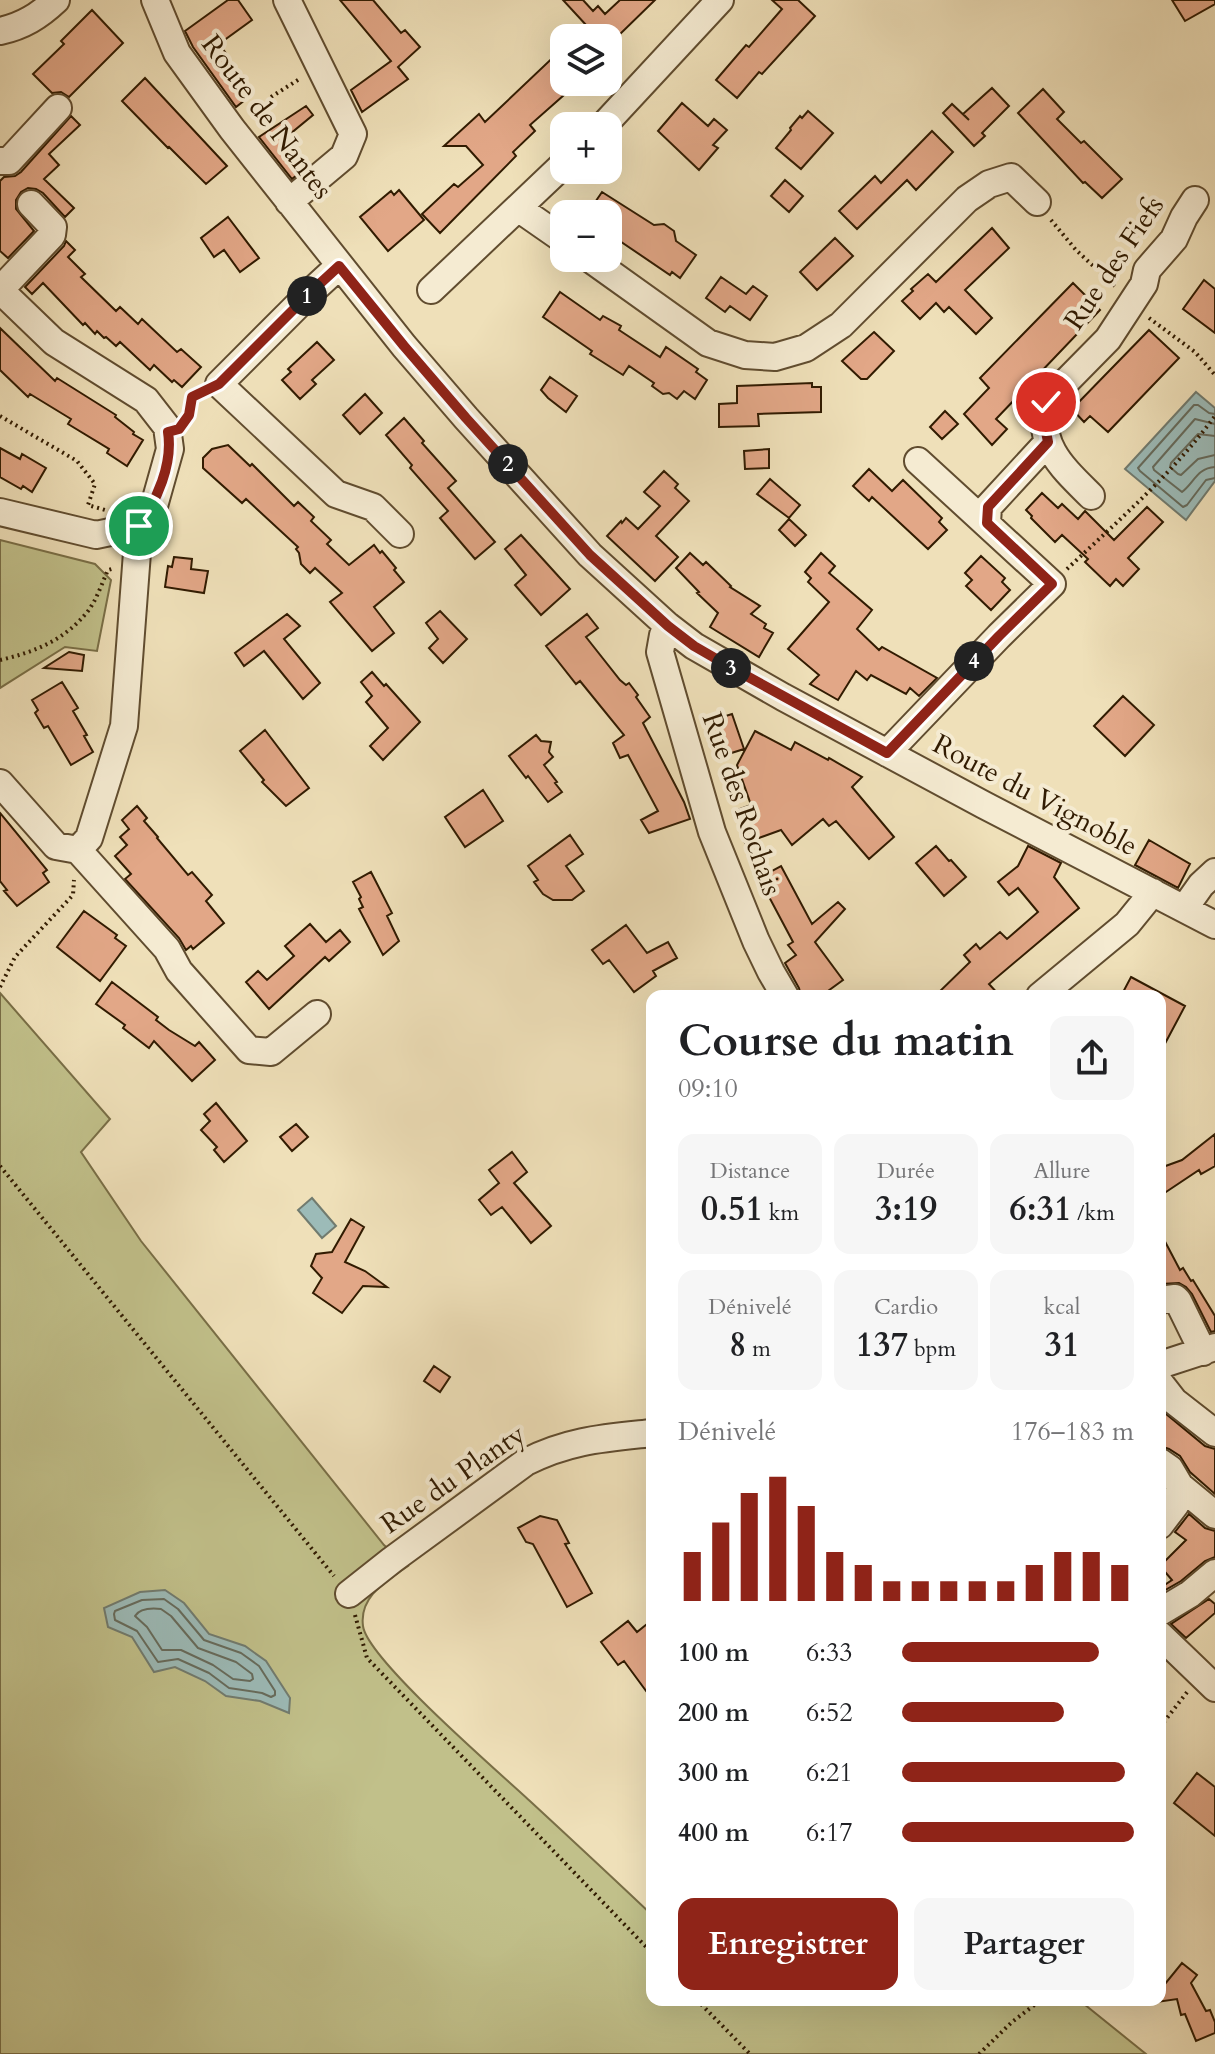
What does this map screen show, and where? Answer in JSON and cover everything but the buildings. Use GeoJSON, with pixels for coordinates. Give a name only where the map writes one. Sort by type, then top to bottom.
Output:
{"type":"FeatureCollection","features":[{"type":"Feature","properties":{"kind":"street","name":"Route de Nantes"},"geometry":{"type":"LineString","coordinates":[[155,0],[177,53],[339,266]]}},
{"type":"Feature","properties":{"kind":"street"},"geometry":{"type":"LineString","coordinates":[[287,0],[353,134],[344,156],[289,202]]}},
{"type":"Feature","properties":{"kind":"street"},"geometry":{"type":"LineString","coordinates":[[616,112],[713,3]]}},
{"type":"Feature","properties":{"kind":"street"},"geometry":{"type":"LineString","coordinates":[[0,31],[16,28],[39,5]]}},
{"type":"Feature","properties":{"kind":"street"},"geometry":{"type":"LineString","coordinates":[[0,161],[9,161],[58,108]]}},
{"type":"Feature","properties":{"kind":"street"},"geometry":{"type":"LineString","coordinates":[[431,290],[550,177]]}},
{"type":"Feature","properties":{"kind":"street"},"geometry":{"type":"LineString","coordinates":[[609,272],[708,343],[745,355],[775,357],[806,348],[841,325],[967,199],[989,184],[1011,177],[1037,202]]}},
{"type":"Feature","properties":{"kind":"street","name":"Rue des Fiefs"},"geometry":{"type":"LineString","coordinates":[[1048,442],[1043,416],[1046,402],[1108,339],[1144,284],[1147,270],[1174,239],[1195,200]]}},
{"type":"Feature","properties":{"kind":"street"},"geometry":{"type":"LineString","coordinates":[[0,512],[96,535],[127,528],[154,506],[170,449],[167,427],[146,400],[54,342],[0,290],[52,235],[53,227],[31,204]]}},
{"type":"Feature","properties":{"kind":"street"},"geometry":{"type":"LineString","coordinates":[[518,208],[550,230]]}},
{"type":"Feature","properties":{"kind":"street"},"geometry":{"type":"LineString","coordinates":[[339,266],[219,384],[336,494],[373,507],[400,534]]}},
{"type":"Feature","properties":{"kind":"street","name":"Route du Vignoble"},"geometry":{"type":"LineString","coordinates":[[339,266],[466,418],[580,544],[668,626],[694,646],[887,753],[1215,925]]}},
{"type":"Feature","properties":{"kind":"street"},"geometry":{"type":"LineString","coordinates":[[987,523],[988,507],[1048,442],[1060,465],[1091,496]]}},
{"type":"Feature","properties":{"kind":"street"},"geometry":{"type":"LineString","coordinates":[[887,753],[1052,584],[918,461]]}},
{"type":"Feature","properties":{"kind":"street"},"geometry":{"type":"LineString","coordinates":[[78,850],[89,838],[124,726],[136,562],[127,528]]}},
{"type":"Feature","properties":{"kind":"street","name":"Rue des Rochais"},"geometry":{"type":"LineString","coordinates":[[668,626],[660,652],[712,832],[756,941],[782,990]]}},
{"type":"Feature","properties":{"kind":"street"},"geometry":{"type":"LineString","coordinates":[[0,783],[56,846],[78,850],[167,949],[179,971],[249,1050],[271,1052],[317,1014]]}},
{"type":"Feature","properties":{"kind":"street"},"geometry":{"type":"LineString","coordinates":[[1184,909],[1215,872]]}},
{"type":"Feature","properties":{"kind":"street"},"geometry":{"type":"LineString","coordinates":[[1047,990],[1127,924],[1153,892]]}},
{"type":"Feature","properties":{"kind":"street"},"geometry":{"type":"LineString","coordinates":[[1166,1299],[1175,1298],[1178,1301],[1209,1350],[1166,1363]]}},
{"type":"Feature","properties":{"kind":"street"},"geometry":{"type":"LineString","coordinates":[[1166,1391],[1174,1401],[1215,1433]]}},
{"type":"Feature","properties":{"kind":"street","name":"Rue du Planty"},"geometry":{"type":"LineString","coordinates":[[349,1594],[526,1462],[566,1445],[646,1434]]}},
{"type":"Feature","properties":{"kind":"street"},"geometry":{"type":"LineString","coordinates":[[1166,1466],[1180,1486],[1215,1515]]}},
{"type":"Feature","properties":{"kind":"street"},"geometry":{"type":"LineString","coordinates":[[1166,1517],[1176,1504],[1180,1486]]}},
{"type":"Feature","properties":{"kind":"street"},"geometry":{"type":"LineString","coordinates":[[1166,1608],[1215,1573]]}},
{"type":"Feature","properties":{"kind":"street"},"geometry":{"type":"LineString","coordinates":[[1166,1641],[1208,1682]]}},
{"type":"Feature","properties":{"kind":"path"},"geometry":{"type":"LineString","coordinates":[[271,97],[319,66]]}},
{"type":"Feature","properties":{"kind":"path"},"geometry":{"type":"LineString","coordinates":[[168,432],[179,429],[189,415],[192,397],[219,384]]}},
{"type":"Feature","properties":{"kind":"path"},"geometry":{"type":"LineString","coordinates":[[0,416],[77,461],[95,484],[88,505],[112,512],[127,528]]}},
{"type":"Feature","properties":{"kind":"path"},"geometry":{"type":"LineString","coordinates":[[1052,584],[1113,528],[1197,440],[1215,416]]}},
{"type":"Feature","properties":{"kind":"path"},"geometry":{"type":"LineString","coordinates":[[0,660],[41,648],[67,633],[90,609],[108,570],[136,562]]}},
{"type":"Feature","properties":{"kind":"path"},"geometry":{"type":"LineString","coordinates":[[0,987],[15,957],[73,895],[78,850]]}},
{"type":"Feature","properties":{"kind":"path"},"geometry":{"type":"LineString","coordinates":[[0,1166],[349,1594],[367,1658],[646,1947]]}},
{"type":"Feature","properties":{"kind":"path"},"geometry":{"type":"LineString","coordinates":[[1166,1721],[1208,1682]]}},
{"type":"Feature","properties":{"kind":"path"},"geometry":{"type":"LineString","coordinates":[[703,2006],[750,2054]]}},
{"type":"Feature","properties":{"kind":"path"},"geometry":{"type":"LineString","coordinates":[[979,2054],[1033,2006]]}},
{"type":"Feature","properties":{"kind":"shaded area"},"geometry":{"type":"Polygon","coordinates":[[[0,540],[95,564],[111,580],[97,651],[65,647],[0,688],[0,540]]]}},
{"type":"Feature","properties":{"kind":"shaded area"},"geometry":{"type":"Polygon","coordinates":[[[0,993],[110,1119],[81,1152],[141,1241],[384,1545],[408,1566],[376,1590],[365,1606],[363,1626],[370,1642],[437,1716],[646,1909],[646,2006],[1086,2006],[1146,2054],[0,2054],[0,993]]]}},
{"type":"Feature","properties":{"kind":"water"},"geometry":{"type":"Polygon","coordinates":[[[1196,392],[1215,408],[1215,481],[1186,520],[1125,469],[1196,392]]]}},
{"type":"Feature","properties":{"kind":"water"},"geometry":{"type":"Polygon","coordinates":[[[312,1198],[336,1226],[322,1238],[298,1210],[312,1198]]]}},
{"type":"Feature","properties":{"kind":"water"},"geometry":{"type":"Polygon","coordinates":[[[165,1590],[184,1603],[209,1634],[245,1646],[266,1661],[290,1698],[289,1713],[260,1701],[226,1696],[205,1681],[175,1667],[154,1672],[132,1637],[108,1627],[104,1608],[140,1592],[165,1590]]]}},
{"type":"Feature","properties":{"kind":"route"},"geometry":{"type":"LineString","coordinates":[[139,526],[154,506],[170,449],[168,432],[179,429],[189,415],[192,397],[219,384],[339,266],[466,418],[590,555],[668,626],[694,646],[887,753],[1052,584],[987,523],[988,507],[1048,442],[1043,416],[1046,402]]}}]}
